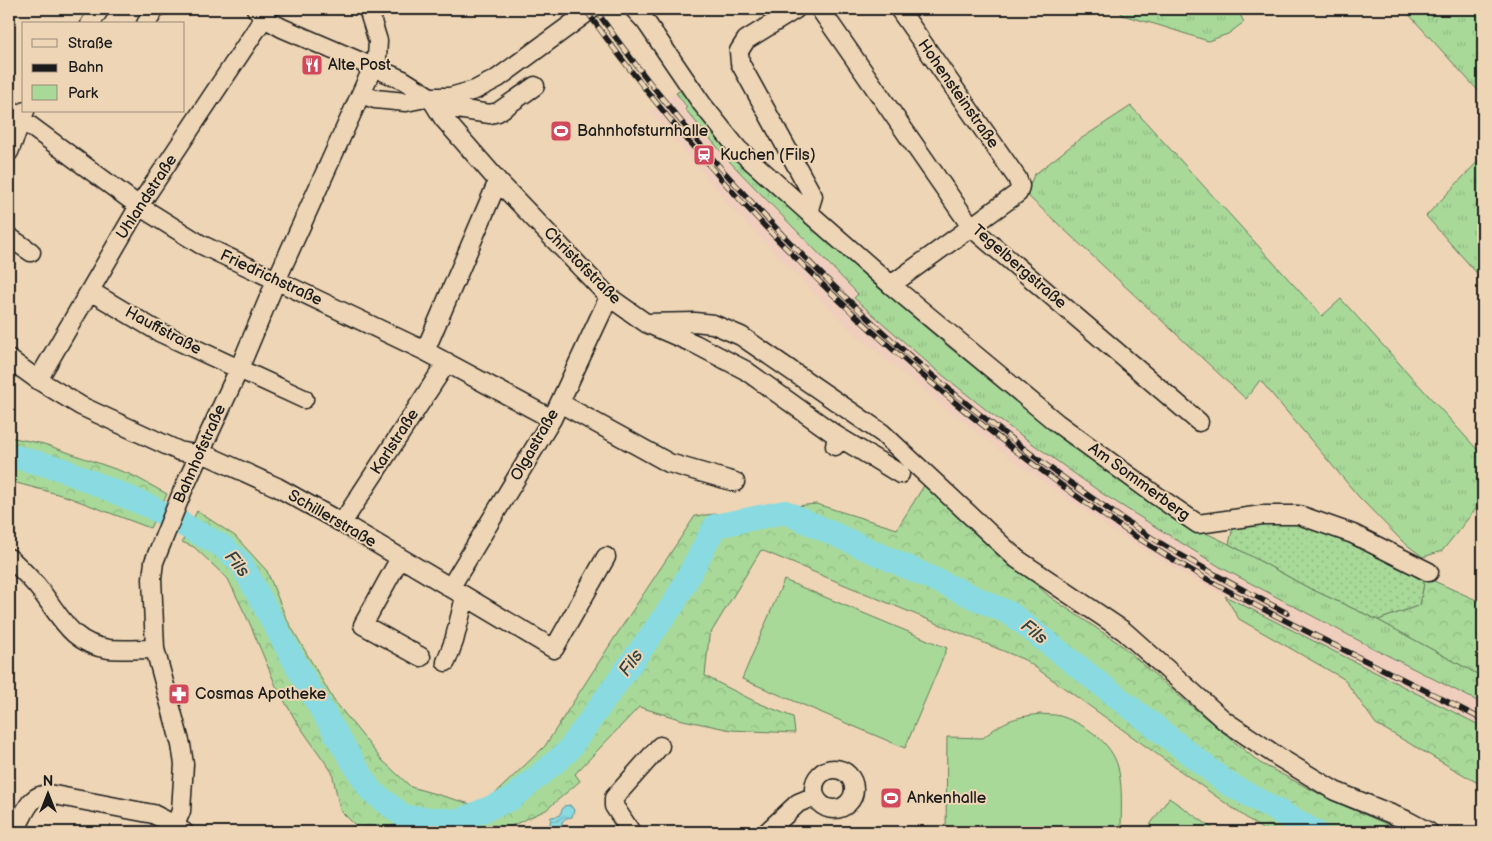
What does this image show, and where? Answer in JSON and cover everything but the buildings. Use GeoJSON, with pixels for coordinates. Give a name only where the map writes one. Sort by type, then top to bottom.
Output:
{"type":"FeatureCollection","features":[{"type":"Feature","properties":{"kind":"street"},"geometry":{"type":"LineString","coordinates":[[91,22],[100,9]]}},
{"type":"Feature","properties":{"kind":"street"},"geometry":{"type":"LineString","coordinates":[[147,22],[155,9]]}},
{"type":"Feature","properties":{"kind":"street","name":"Bahnhofstraße"},"geometry":{"type":"LineString","coordinates":[[177,830],[181,811],[184,764],[181,745],[155,648],[152,578],[154,562],[183,490],[373,67],[378,50],[378,41],[368,9]]}},
{"type":"Feature","properties":{"kind":"street"},"geometry":{"type":"LineString","coordinates":[[361,94],[375,99],[406,102],[430,97],[450,97],[475,90],[498,78],[592,9]]}},
{"type":"Feature","properties":{"kind":"street","name":"Am Sommerberg"},"geometry":{"type":"LineString","coordinates":[[634,9],[646,22],[702,104],[738,149],[891,285],[1057,423],[1154,494],[1198,524],[1262,515],[1299,515],[1353,534],[1429,572]]}},
{"type":"Feature","properties":{"kind":"street"},"geometry":{"type":"LineString","coordinates":[[796,9],[746,40],[739,51],[740,63],[813,196],[808,212]]}},
{"type":"Feature","properties":{"kind":"street","name":"Tegelbergstraße"},"geometry":{"type":"LineString","coordinates":[[820,9],[972,228],[1199,422]]}},
{"type":"Feature","properties":{"kind":"street","name":"Hohensteinstraße"},"geometry":{"type":"LineString","coordinates":[[899,9],[1017,178],[1020,186],[1018,193],[972,228]]}},
{"type":"Feature","properties":{"kind":"street"},"geometry":{"type":"LineString","coordinates":[[260,14],[282,28],[403,80],[430,97],[457,109],[490,114],[498,112],[535,86]]}},
{"type":"Feature","properties":{"kind":"street","name":"Uhlandstraße"},"geometry":{"type":"LineString","coordinates":[[38,380],[139,206],[260,14]]}},
{"type":"Feature","properties":{"kind":"street","name":"Christofstraße"},"geometry":{"type":"LineString","coordinates":[[430,97],[443,118],[498,181],[609,297],[646,323],[696,344],[745,370],[836,441],[900,474]]}},
{"type":"Feature","properties":{"kind":"street"},"geometry":{"type":"LineString","coordinates":[[9,152],[18,113]]}},
{"type":"Feature","properties":{"kind":"street","name":"Friedrichstraße"},"geometry":{"type":"LineString","coordinates":[[18,113],[139,206],[200,244],[425,351],[552,419]]}},
{"type":"Feature","properties":{"kind":"street"},"geometry":{"type":"LineString","coordinates":[[425,351],[498,181]]}},
{"type":"Feature","properties":{"kind":"street"},"geometry":{"type":"LineString","coordinates":[[891,285],[972,228]]}},
{"type":"Feature","properties":{"kind":"street"},"geometry":{"type":"LineString","coordinates":[[9,237],[31,252]]}},
{"type":"Feature","properties":{"kind":"street","name":"Hauffstraße"},"geometry":{"type":"LineString","coordinates":[[90,291],[159,332],[304,399]]}},
{"type":"Feature","properties":{"kind":"street","name":"Olgastraße"},"geometry":{"type":"LineString","coordinates":[[446,662],[454,641],[458,592],[552,419],[609,297]]}},
{"type":"Feature","properties":{"kind":"street"},"geometry":{"type":"LineString","coordinates":[[646,323],[695,322],[713,324],[741,336],[882,433],[1017,559],[1124,631],[1225,721],[1335,792],[1406,820],[1429,832]]}},
{"type":"Feature","properties":{"kind":"street","name":"Schillerstraße"},"geometry":{"type":"LineString","coordinates":[[9,360],[81,406],[179,450],[211,457],[277,487],[342,522],[554,649],[606,557]]}},
{"type":"Feature","properties":{"kind":"street","name":"Karlstraße"},"geometry":{"type":"LineString","coordinates":[[342,522],[447,362]]}},
{"type":"Feature","properties":{"kind":"street"},"geometry":{"type":"LineString","coordinates":[[560,403],[669,463],[735,482]]}},
{"type":"Feature","properties":{"kind":"street"},"geometry":{"type":"LineString","coordinates":[[9,558],[37,586],[72,633],[82,640],[107,648],[132,650],[155,648]]}},
{"type":"Feature","properties":{"kind":"street"},"geometry":{"type":"LineString","coordinates":[[400,558],[363,625],[421,657]]}},
{"type":"Feature","properties":{"kind":"street"},"geometry":{"type":"LineString","coordinates":[[631,832],[614,806],[614,798],[660,746]]}},
{"type":"Feature","properties":{"kind":"street"},"geometry":{"type":"LineString","coordinates":[[834,763],[850,778],[854,790],[849,802],[840,808],[828,808],[818,802],[815,796],[815,783],[834,763]]}},
{"type":"Feature","properties":{"kind":"street"},"geometry":{"type":"LineString","coordinates":[[17,830],[33,799],[49,794],[153,814],[177,830]]}},
{"type":"Feature","properties":{"kind":"street"},"geometry":{"type":"LineString","coordinates":[[767,832],[798,803],[815,796]]}},
{"type":"Feature","properties":{"kind":"shaded area"},"geometry":{"type":"Polygon","coordinates":[[[676,93],[687,107],[685,109],[729,161],[858,294],[854,298],[935,369],[994,416],[1103,494],[1220,567],[1483,704],[1483,727],[1203,585],[1113,531],[1022,467],[918,386],[854,333],[772,250],[721,197],[722,195],[650,111],[676,93]]]}},
{"type":"Feature","properties":{"kind":"green space"},"geometry":{"type":"Polygon","coordinates":[[[1119,9],[1237,9],[1244,22],[1228,34],[1208,41],[1122,15],[1119,9]]]}},
{"type":"Feature","properties":{"kind":"green space"},"geometry":{"type":"Polygon","coordinates":[[[1404,9],[1483,9],[1483,96],[1404,9]]]}},
{"type":"Feature","properties":{"kind":"green space"},"geometry":{"type":"Polygon","coordinates":[[[681,90],[732,154],[874,284],[950,348],[1087,457],[1174,518],[1229,544],[1309,588],[1378,620],[1483,677],[1483,704],[1220,567],[1103,494],[994,416],[935,369],[854,298],[858,294],[729,161],[685,109],[687,107],[676,93],[681,90]]]}},
{"type":"Feature","properties":{"kind":"green space"},"geometry":{"type":"Polygon","coordinates":[[[1131,106],[1322,316],[1341,299],[1483,456],[1483,500],[1442,551],[1423,557],[1402,541],[1359,497],[1260,380],[1246,399],[1026,194],[1034,175],[1076,142],[1131,106]]]}},
{"type":"Feature","properties":{"kind":"green space"},"geometry":{"type":"Polygon","coordinates":[[[1483,156],[1483,280],[1426,216],[1483,156]]]}},
{"type":"Feature","properties":{"kind":"green space"},"geometry":{"type":"Polygon","coordinates":[[[9,437],[44,444],[132,475],[167,494],[150,528],[65,496],[9,481],[9,437]]]}},
{"type":"Feature","properties":{"kind":"green space"},"geometry":{"type":"Polygon","coordinates":[[[925,484],[1050,597],[1120,644],[1260,763],[1333,801],[1405,832],[1266,832],[1025,660],[761,550],[709,636],[705,676],[756,702],[793,717],[795,733],[731,730],[683,720],[639,707],[575,774],[580,781],[546,810],[498,832],[362,832],[340,810],[332,772],[296,721],[276,686],[250,624],[228,579],[194,547],[182,542],[197,511],[235,536],[267,571],[286,618],[333,699],[381,759],[411,787],[481,807],[545,746],[695,516],[816,504],[897,529],[925,484]]]}},
{"type":"Feature","properties":{"kind":"green space"},"geometry":{"type":"Polygon","coordinates":[[[1296,518],[1337,532],[1425,577],[1420,605],[1378,620],[1309,588],[1229,544],[1234,523],[1296,518]]]}},
{"type":"Feature","properties":{"kind":"green space"},"geometry":{"type":"Polygon","coordinates":[[[1425,577],[1483,603],[1483,677],[1378,620],[1420,605],[1425,577]]]}},
{"type":"Feature","properties":{"kind":"green space"},"geometry":{"type":"Polygon","coordinates":[[[784,580],[947,648],[905,748],[742,679],[784,580]]]}},
{"type":"Feature","properties":{"kind":"green space"},"geometry":{"type":"Polygon","coordinates":[[[1225,596],[1483,727],[1483,786],[1376,724],[1344,679],[1239,619],[1225,596]]]}},
{"type":"Feature","properties":{"kind":"green space"},"geometry":{"type":"Polygon","coordinates":[[[1040,714],[1055,715],[1072,720],[1089,730],[1104,742],[1110,750],[1115,758],[1120,775],[1121,832],[946,832],[947,737],[983,738],[997,727],[1009,721],[1040,714]]]}},
{"type":"Feature","properties":{"kind":"green space"},"geometry":{"type":"Polygon","coordinates":[[[1169,798],[1218,832],[1145,832],[1169,798]]]}},
{"type":"Feature","properties":{"kind":"water"},"geometry":{"type":"Polygon","coordinates":[[[570,805],[574,810],[572,817],[564,819],[561,827],[553,828],[550,824],[551,817],[559,816],[564,806],[570,805]]]}},
{"type":"Feature","properties":{"kind":"waterway","name":"Fils"},"geometry":{"type":"LineString","coordinates":[[9,455],[61,469],[151,507],[222,546],[241,563],[310,690],[371,791],[405,817],[458,821],[511,799],[567,752],[674,603],[715,526],[785,512],[1011,614],[1227,783],[1316,832]]}},
{"type":"Feature","properties":{"kind":"railway"},"geometry":{"type":"LineString","coordinates":[[585,9],[626,65],[670,119],[761,222],[809,272],[859,319],[985,427],[1093,508],[1180,563],[1265,610],[1483,720]]}},
{"type":"Feature","properties":{"kind":"railway"},"geometry":{"type":"LineString","coordinates":[[595,9],[651,85],[712,158],[776,228],[843,295],[914,359],[987,420],[1063,477],[1141,531],[1287,613]]}},
{"type":"Feature","properties":{"kind":"place","name":"Alte Post"},"geometry":{"type":"Point","coordinates":[312,65]}},
{"type":"Feature","properties":{"kind":"place","name":"Bahnhofsturnhalle"},"geometry":{"type":"Point","coordinates":[561,131]}},
{"type":"Feature","properties":{"kind":"place","name":"Kuchen (Fils)"},"geometry":{"type":"Point","coordinates":[704,155]}},
{"type":"Feature","properties":{"kind":"place","name":"Cosmas Apotheke"},"geometry":{"type":"Point","coordinates":[179,694]}},
{"type":"Feature","properties":{"kind":"place","name":"Ankenhalle"},"geometry":{"type":"Point","coordinates":[891,798]}}]}
